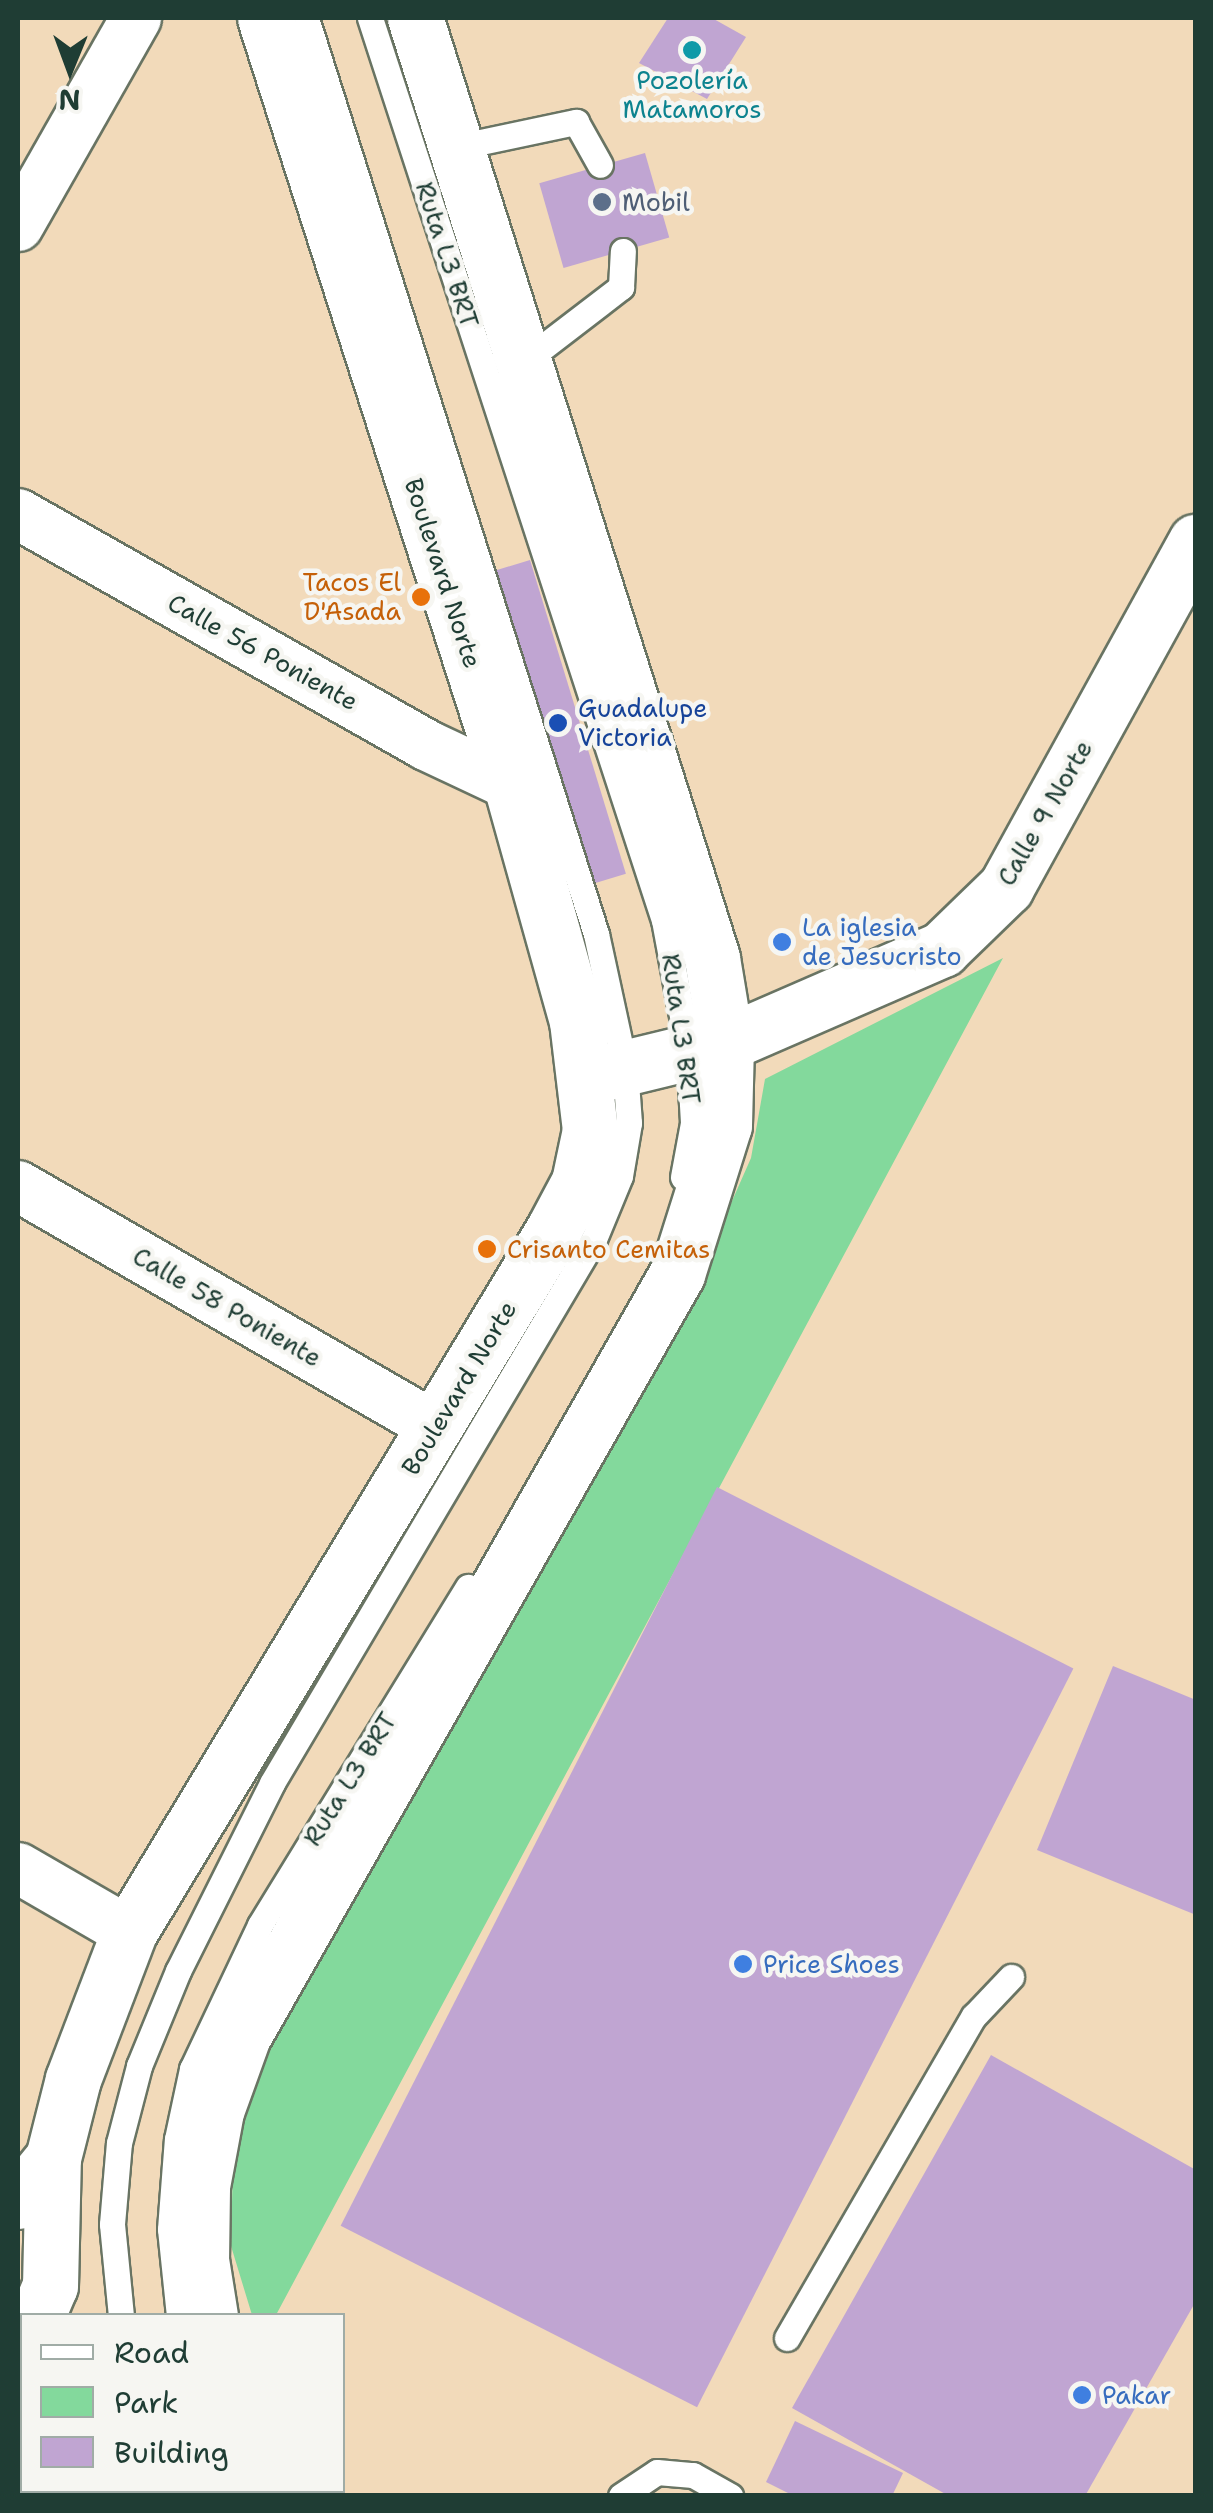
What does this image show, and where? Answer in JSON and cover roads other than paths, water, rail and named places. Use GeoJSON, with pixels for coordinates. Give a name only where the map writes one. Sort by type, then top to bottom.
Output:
{"type":"FeatureCollection","features":[{"type":"Feature","properties":{"kind":"main road","name":"Boulevard Norte"},"geometry":{"type":"LineString","coordinates":[[48,2306],[53,2158],[73,2079],[129,1932],[436,1427],[579,1182],[606,1072],[265,18]]}},
{"type":"Feature","properties":{"kind":"main road"},"geometry":{"type":"LineString","coordinates":[[210,2313],[201,2260],[202,2186],[216,2110],[243,2036],[678,1274],[724,1125],[707,1048],[712,958],[415,18]]}},
{"type":"Feature","properties":{"kind":"main road","name":"Calle 9 Norte"},"geometry":{"type":"LineString","coordinates":[[606,1072],[707,1048],[942,948],[1006,887],[1196,542]]}},
{"type":"Feature","properties":{"kind":"main road"},"geometry":{"type":"LineString","coordinates":[[18,2202],[53,2158]]}},
{"type":"Feature","properties":{"kind":"street"},"geometry":{"type":"LineString","coordinates":[[23,202],[136,18]]}},
{"type":"Feature","properties":{"kind":"street","name":"Calle 56 Poniente"},"geometry":{"type":"LineString","coordinates":[[18,514],[426,744],[510,785]]}},
{"type":"Feature","properties":{"kind":"street","name":"Calle 58 Poniente"},"geometry":{"type":"LineString","coordinates":[[18,1186],[436,1427]]}},
{"type":"Feature","properties":{"kind":"street"},"geometry":{"type":"LineString","coordinates":[[18,1868],[129,1932]]}},
{"type":"Feature","properties":{"kind":"lane"},"geometry":{"type":"LineString","coordinates":[[120,2313],[112,2224],[118,2143],[139,2066],[272,1783],[594,1239],[620,1176],[629,1124],[606,1072],[596,934],[306,18]]}},
{"type":"Feature","properties":{"kind":"lane","name":"Ruta L3 BRT"},"geometry":{"type":"LineString","coordinates":[[178,2313],[170,2230],[177,2139],[192,2068],[260,1925],[598,1376],[682,1181],[707,1048],[370,18]]}},
{"type":"Feature","properties":{"kind":"lane"},"geometry":{"type":"LineString","coordinates":[[457,147],[576,122],[600,165]]}},
{"type":"Feature","properties":{"kind":"lane"},"geometry":{"type":"LineString","coordinates":[[526,360],[621,287],[623,251]]}},
{"type":"Feature","properties":{"kind":"lane"},"geometry":{"type":"LineString","coordinates":[[787,2338],[974,2016],[1012,1976]]}},
{"type":"Feature","properties":{"kind":"lane"},"geometry":{"type":"LineString","coordinates":[[621,2496],[656,2472],[693,2474],[730,2496]]}},
{"type":"Feature","properties":{"kind":"place","name":"Pozolería Matamoros"},"geometry":{"type":"Point","coordinates":[692,50]}},
{"type":"Feature","properties":{"kind":"place","name":"Mobil"},"geometry":{"type":"Point","coordinates":[602,202]}},
{"type":"Feature","properties":{"kind":"place","name":"Tacos El D'Asada"},"geometry":{"type":"Point","coordinates":[421,597]}},
{"type":"Feature","properties":{"kind":"place","name":"Guadalupe Victoria"},"geometry":{"type":"Point","coordinates":[558,723]}},
{"type":"Feature","properties":{"kind":"place","name":"La iglesia de Jesucristo"},"geometry":{"type":"Point","coordinates":[782,942]}},
{"type":"Feature","properties":{"kind":"place","name":"Crisanto Cemitas"},"geometry":{"type":"Point","coordinates":[487,1249]}},
{"type":"Feature","properties":{"kind":"place","name":"Price Shoes"},"geometry":{"type":"Point","coordinates":[743,1964]}},
{"type":"Feature","properties":{"kind":"place","name":"Pakar"},"geometry":{"type":"Point","coordinates":[1082,2395]}}]}
